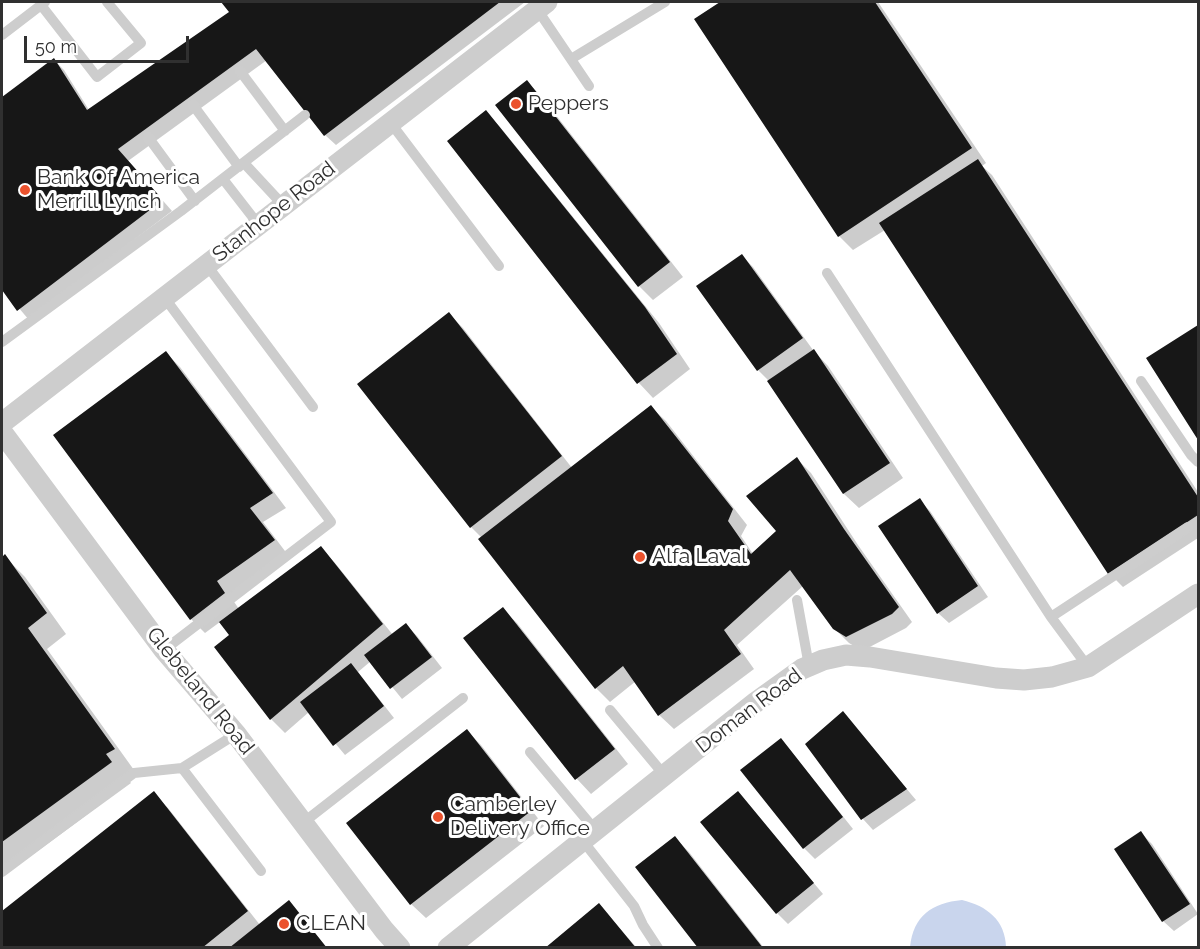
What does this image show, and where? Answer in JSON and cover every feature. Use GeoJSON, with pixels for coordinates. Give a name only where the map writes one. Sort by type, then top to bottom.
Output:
{"type":"FeatureCollection","features":[{"type":"Feature","properties":{"kind":"street","name":"Stanhope Road"},"geometry":{"type":"LineString","coordinates":[[2,423],[542,5]]}},
{"type":"Feature","properties":{"kind":"street","name":"Glebeland Road"},"geometry":{"type":"LineString","coordinates":[[2,432],[164,650],[236,734],[400,948]]}},
{"type":"Feature","properties":{"kind":"street","name":"Doman Road"},"geometry":{"type":"LineString","coordinates":[[448,948],[795,673],[831,658],[854,656],[996,678],[1024,680],[1052,677],[1088,667],[1198,594]]}},
{"type":"Feature","properties":{"kind":"lane"},"geometry":{"type":"LineString","coordinates":[[2,35],[43,3],[97,77],[141,43],[107,2]]}},
{"type":"Feature","properties":{"kind":"lane"},"geometry":{"type":"LineString","coordinates":[[571,59],[665,2]]}},
{"type":"Feature","properties":{"kind":"lane"},"geometry":{"type":"LineString","coordinates":[[542,5],[571,59],[589,86]]}},
{"type":"Feature","properties":{"kind":"lane"},"geometry":{"type":"LineString","coordinates":[[240,72],[285,131]]}},
{"type":"Feature","properties":{"kind":"lane"},"geometry":{"type":"LineString","coordinates":[[193,105],[241,165],[284,204]]}},
{"type":"Feature","properties":{"kind":"lane"},"geometry":{"type":"LineString","coordinates":[[2,340],[195,201],[305,115]]}},
{"type":"Feature","properties":{"kind":"lane"},"geometry":{"type":"LineString","coordinates":[[390,122],[499,266]]}},
{"type":"Feature","properties":{"kind":"lane"},"geometry":{"type":"LineString","coordinates":[[148,137],[195,201]]}},
{"type":"Feature","properties":{"kind":"lane"},"geometry":{"type":"LineString","coordinates":[[223,179],[258,224]]}},
{"type":"Feature","properties":{"kind":"lane"},"geometry":{"type":"LineString","coordinates":[[206,264],[313,407]]}},
{"type":"Feature","properties":{"kind":"lane"},"geometry":{"type":"LineString","coordinates":[[827,273],[1051,617],[1088,667]]}},
{"type":"Feature","properties":{"kind":"lane"},"geometry":{"type":"LineString","coordinates":[[164,297],[331,522],[164,650]]}},
{"type":"Feature","properties":{"kind":"lane"},"geometry":{"type":"LineString","coordinates":[[1141,381],[1198,462]]}},
{"type":"Feature","properties":{"kind":"lane"},"geometry":{"type":"LineString","coordinates":[[1051,617],[1188,527]]}},
{"type":"Feature","properties":{"kind":"lane"},"geometry":{"type":"LineString","coordinates":[[797,600],[810,666]]}},
{"type":"Feature","properties":{"kind":"lane"},"geometry":{"type":"LineString","coordinates":[[304,822],[463,698]]}},
{"type":"Feature","properties":{"kind":"lane"},"geometry":{"type":"LineString","coordinates":[[610,710],[664,776]]}},
{"type":"Feature","properties":{"kind":"lane"},"geometry":{"type":"LineString","coordinates":[[2,872],[134,773],[182,768],[236,734]]}},
{"type":"Feature","properties":{"kind":"lane"},"geometry":{"type":"LineString","coordinates":[[530,752],[589,836],[658,948]]}},
{"type":"Feature","properties":{"kind":"lane"},"geometry":{"type":"LineString","coordinates":[[182,768],[261,871]]}},
{"type":"Feature","properties":{"kind":"water"},"geometry":{"type":"Polygon","coordinates":[[[962,900],[987,910],[993,916],[1002,929],[1006,947],[910,947],[915,927],[926,913],[942,904],[962,900]]]}},
{"type":"Feature","properties":{"kind":"building"},"geometry":{"type":"Polygon","coordinates":[[[221,2],[500,2],[324,136],[256,49],[118,149],[163,200],[17,311],[2,290],[2,97],[54,58],[87,110],[229,12],[221,2]]]}},
{"type":"Feature","properties":{"kind":"building"},"geometry":{"type":"Polygon","coordinates":[[[720,2],[875,2],[972,148],[838,237],[694,19],[720,2]]]}},
{"type":"Feature","properties":{"kind":"building"},"geometry":{"type":"Polygon","coordinates":[[[527,80],[670,262],[638,287],[495,105],[527,80]]]}},
{"type":"Feature","properties":{"kind":"building"},"geometry":{"type":"Polygon","coordinates":[[[486,110],[645,307],[677,354],[637,384],[447,141],[486,110]]]}},
{"type":"Feature","properties":{"kind":"building"},"geometry":{"type":"Polygon","coordinates":[[[978,159],[1198,497],[1198,515],[1108,574],[879,223],[978,159]]]}},
{"type":"Feature","properties":{"kind":"building"},"geometry":{"type":"Polygon","coordinates":[[[742,254],[803,338],[757,371],[696,286],[742,254]]]}},
{"type":"Feature","properties":{"kind":"building"},"geometry":{"type":"Polygon","coordinates":[[[449,312],[562,456],[470,528],[357,384],[449,312]]]}},
{"type":"Feature","properties":{"kind":"building"},"geometry":{"type":"Polygon","coordinates":[[[1198,325],[1198,440],[1146,358],[1198,325]]]}},
{"type":"Feature","properties":{"kind":"building"},"geometry":{"type":"Polygon","coordinates":[[[814,349],[890,463],[843,494],[767,381],[814,349]]]}},
{"type":"Feature","properties":{"kind":"building"},"geometry":{"type":"Polygon","coordinates":[[[166,351],[273,493],[250,508],[275,540],[217,581],[225,593],[190,620],[53,435],[166,351]]]}},
{"type":"Feature","properties":{"kind":"building"},"geometry":{"type":"Polygon","coordinates":[[[651,405],[733,509],[728,521],[751,554],[776,531],[746,496],[797,457],[899,607],[892,614],[846,637],[833,629],[790,570],[724,630],[741,654],[658,716],[623,666],[595,689],[478,539],[651,405]]]}},
{"type":"Feature","properties":{"kind":"building"},"geometry":{"type":"Polygon","coordinates":[[[920,498],[978,586],[937,614],[878,526],[920,498]]]}},
{"type":"Feature","properties":{"kind":"building"},"geometry":{"type":"Polygon","coordinates":[[[321,546],[383,624],[270,720],[214,647],[229,635],[219,622],[321,546]]]}},
{"type":"Feature","properties":{"kind":"building"},"geometry":{"type":"Polygon","coordinates":[[[5,554],[47,613],[28,628],[115,749],[106,754],[112,762],[2,842],[2,557],[5,554]]]}},
{"type":"Feature","properties":{"kind":"building"},"geometry":{"type":"Polygon","coordinates":[[[503,607],[615,749],[575,780],[463,638],[503,607]]]}},
{"type":"Feature","properties":{"kind":"building"},"geometry":{"type":"Polygon","coordinates":[[[406,623],[432,657],[390,689],[364,655],[406,623]]]}},
{"type":"Feature","properties":{"kind":"building"},"geometry":{"type":"Polygon","coordinates":[[[351,663],[384,706],[333,746],[300,702],[351,663]]]}},
{"type":"Feature","properties":{"kind":"building"},"geometry":{"type":"Polygon","coordinates":[[[843,711],[907,789],[861,820],[805,744],[843,711]]]}},
{"type":"Feature","properties":{"kind":"building","name":"Camberley Delivery Office"},"geometry":{"type":"Polygon","coordinates":[[[467,729],[531,811],[410,905],[346,823],[467,729]]]}},
{"type":"Feature","properties":{"kind":"building"},"geometry":{"type":"Polygon","coordinates":[[[781,738],[843,817],[803,849],[740,770],[781,738]]]}},
{"type":"Feature","properties":{"kind":"building"},"geometry":{"type":"Polygon","coordinates":[[[154,791],[248,911],[202,948],[2,948],[2,911],[154,791]]]}},
{"type":"Feature","properties":{"kind":"building"},"geometry":{"type":"Polygon","coordinates":[[[738,791],[814,883],[776,914],[700,822],[738,791]]]}},
{"type":"Feature","properties":{"kind":"building"},"geometry":{"type":"Polygon","coordinates":[[[1141,831],[1190,904],[1162,922],[1114,849],[1141,831]]]}},
{"type":"Feature","properties":{"kind":"building"},"geometry":{"type":"Polygon","coordinates":[[[675,836],[763,948],[698,948],[635,867],[675,836]]]}},
{"type":"Feature","properties":{"kind":"building","name":"CLEAN"},"geometry":{"type":"Polygon","coordinates":[[[289,900],[327,948],[229,948],[289,900]]]}},
{"type":"Feature","properties":{"kind":"building"},"geometry":{"type":"Polygon","coordinates":[[[599,903],[636,948],[545,948],[599,903]]]}},
{"type":"Feature","properties":{"kind":"place","name":"Peppers"},"geometry":{"type":"Point","coordinates":[516,104]}},
{"type":"Feature","properties":{"kind":"place","name":"Bank Of America Merrill Lynch"},"geometry":{"type":"Point","coordinates":[25,190]}},
{"type":"Feature","properties":{"kind":"place","name":"Alfa Laval"},"geometry":{"type":"Point","coordinates":[640,557]}},
{"type":"Feature","properties":{"kind":"place","name":"Camberley Delivery Office"},"geometry":{"type":"Point","coordinates":[438,817]}},
{"type":"Feature","properties":{"kind":"place","name":"CLEAN"},"geometry":{"type":"Point","coordinates":[284,924]}}]}
